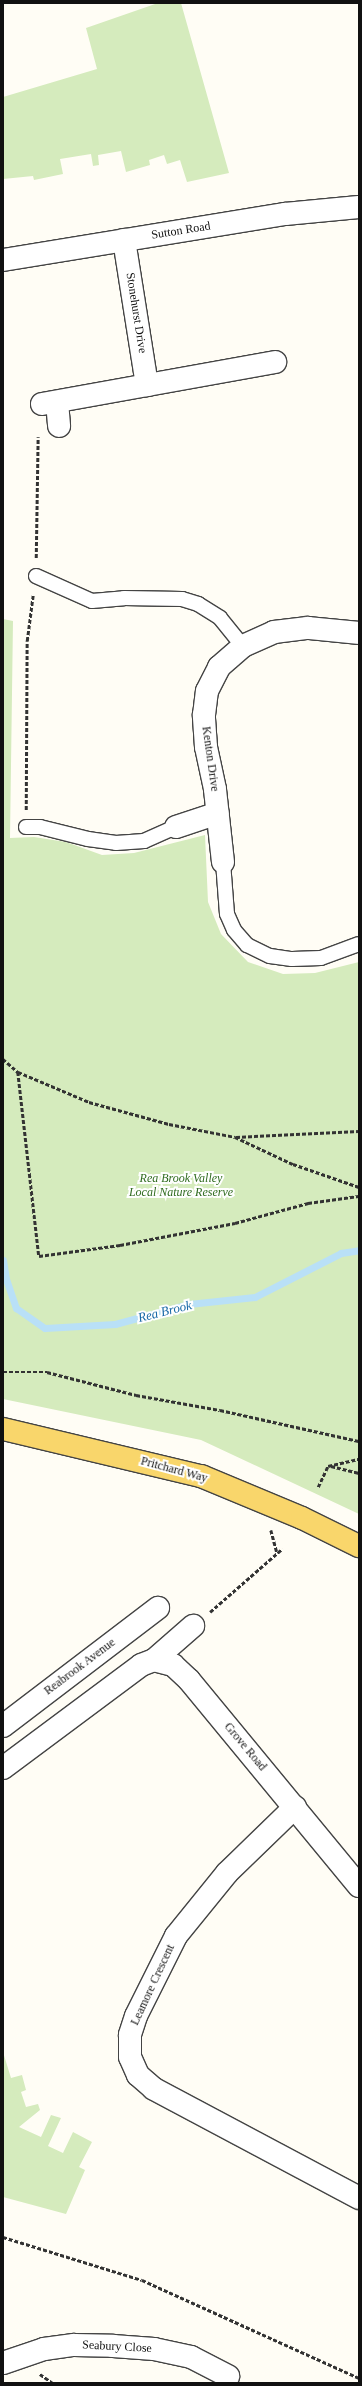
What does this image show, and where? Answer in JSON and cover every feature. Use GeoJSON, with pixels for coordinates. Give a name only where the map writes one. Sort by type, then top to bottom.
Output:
{"type":"FeatureCollection","features":[{"type":"Feature","properties":{"kind":"main road","name":"Pritchard Way"},"geometry":{"type":"LineString","coordinates":[[3,1429],[201,1476],[302,1518],[359,1546]]}},
{"type":"Feature","properties":{"kind":"street","name":"Sutton Road"},"geometry":{"type":"LineString","coordinates":[[3,260],[285,214],[359,207]]}},
{"type":"Feature","properties":{"kind":"street","name":"Stonehurst Drive"},"geometry":{"type":"LineString","coordinates":[[124,240],[148,386]]}},
{"type":"Feature","properties":{"kind":"street"},"geometry":{"type":"LineString","coordinates":[[49,428],[49,403],[275,362]]}},
{"type":"Feature","properties":{"kind":"street","name":"Kenton Drive"},"geometry":{"type":"LineString","coordinates":[[223,862],[218,813],[206,747],[204,715],[207,691],[219,667],[243,646],[274,632],[308,628],[359,632]]}},
{"type":"Feature","properties":{"kind":"street"},"geometry":{"type":"LineString","coordinates":[[176,827],[218,813]]}},
{"type":"Feature","properties":{"kind":"street","name":"Reabrook Avenue"},"geometry":{"type":"LineString","coordinates":[[3,1726],[158,1608]]}},
{"type":"Feature","properties":{"kind":"street"},"geometry":{"type":"LineString","coordinates":[[3,1768],[141,1665],[154,1660],[193,1626]]}},
{"type":"Feature","properties":{"kind":"street","name":"Grove Road"},"geometry":{"type":"LineString","coordinates":[[154,1660],[173,1665],[189,1680],[359,1886]]}},
{"type":"Feature","properties":{"kind":"street","name":"Leamore Crescent"},"geometry":{"type":"LineString","coordinates":[[295,1807],[227,1873],[176,1936],[136,2016],[130,2036],[130,2057],[138,2074],[154,2089],[359,2198]]}},
{"type":"Feature","properties":{"kind":"street","name":"Seabury Close"},"geometry":{"type":"LineString","coordinates":[[3,2363],[44,2348],[74,2345],[113,2346],[154,2349],[191,2357],[228,2376]]}},
{"type":"Feature","properties":{"kind":"lane"},"geometry":{"type":"LineString","coordinates":[[36,576],[92,601],[182,599],[198,604],[220,618],[243,646]]}},
{"type":"Feature","properties":{"kind":"lane"},"geometry":{"type":"LineString","coordinates":[[26,827],[46,828],[88,839],[116,843],[144,841],[176,827]]}},
{"type":"Feature","properties":{"kind":"lane"},"geometry":{"type":"LineString","coordinates":[[223,862],[227,914],[234,930],[247,945],[270,956],[292,959],[321,958],[359,944]]}},
{"type":"Feature","properties":{"kind":"path"},"geometry":{"type":"LineString","coordinates":[[26,827],[27,641],[36,576],[49,428]]}},
{"type":"Feature","properties":{"kind":"path"},"geometry":{"type":"LineString","coordinates":[[3,1059],[18,1072],[89,1102],[169,1124],[235,1137],[293,1164],[359,1187]]}},
{"type":"Feature","properties":{"kind":"path"},"geometry":{"type":"LineString","coordinates":[[18,1072],[39,1256],[235,1224],[308,1203],[359,1196]]}},
{"type":"Feature","properties":{"kind":"path"},"geometry":{"type":"LineString","coordinates":[[235,1137],[359,1131]]}},
{"type":"Feature","properties":{"kind":"path"},"geometry":{"type":"LineString","coordinates":[[3,1372],[47,1372],[136,1395],[220,1410],[359,1441]]}},
{"type":"Feature","properties":{"kind":"path"},"geometry":{"type":"LineString","coordinates":[[328,1466],[359,1459]]}},
{"type":"Feature","properties":{"kind":"path"},"geometry":{"type":"LineString","coordinates":[[328,1466],[359,1473]]}},
{"type":"Feature","properties":{"kind":"path"},"geometry":{"type":"LineString","coordinates":[[318,1487],[328,1466]]}},
{"type":"Feature","properties":{"kind":"path"},"geometry":{"type":"LineString","coordinates":[[271,1532],[278,1554]]}},
{"type":"Feature","properties":{"kind":"path"},"geometry":{"type":"LineString","coordinates":[[193,1626],[282,1549]]}},
{"type":"Feature","properties":{"kind":"path"},"geometry":{"type":"LineString","coordinates":[[3,2237],[142,2280],[359,2378]]}},
{"type":"Feature","properties":{"kind":"green space"},"geometry":{"type":"Polygon","coordinates":[[[158,3],[181,3],[229,173],[187,182],[180,160],[167,164],[164,155],[149,160],[150,165],[126,172],[121,151],[98,155],[99,165],[93,166],[91,154],[60,159],[63,174],[34,180],[33,176],[3,179],[3,97],[97,69],[86,28],[158,3]]]}},
{"type":"Feature","properties":{"kind":"green space","name":"Rea Brook Valley Local Nature Reserve"},"geometry":{"type":"Polygon","coordinates":[[[3,619],[13,621],[10,838],[34,837],[66,842],[102,855],[134,853],[205,835],[208,902],[221,934],[248,962],[283,974],[315,973],[359,962],[359,1514],[201,1440],[3,1399],[3,619]]]}},
{"type":"Feature","properties":{"kind":"green space"},"geometry":{"type":"Polygon","coordinates":[[[3,2052],[11,2078],[22,2075],[26,2090],[21,2092],[26,2107],[38,2104],[40,2110],[19,2127],[41,2137],[51,2115],[61,2118],[48,2146],[63,2153],[73,2132],[92,2142],[79,2167],[85,2170],[66,2214],[3,2197],[3,2052]]]}},
{"type":"Feature","properties":{"kind":"waterway","name":"Rea Brook"},"geometry":{"type":"LineString","coordinates":[[3,1260],[6,1279],[16,1308],[45,1328],[115,1324],[189,1304],[255,1297],[341,1253],[359,1250]]}}]}
